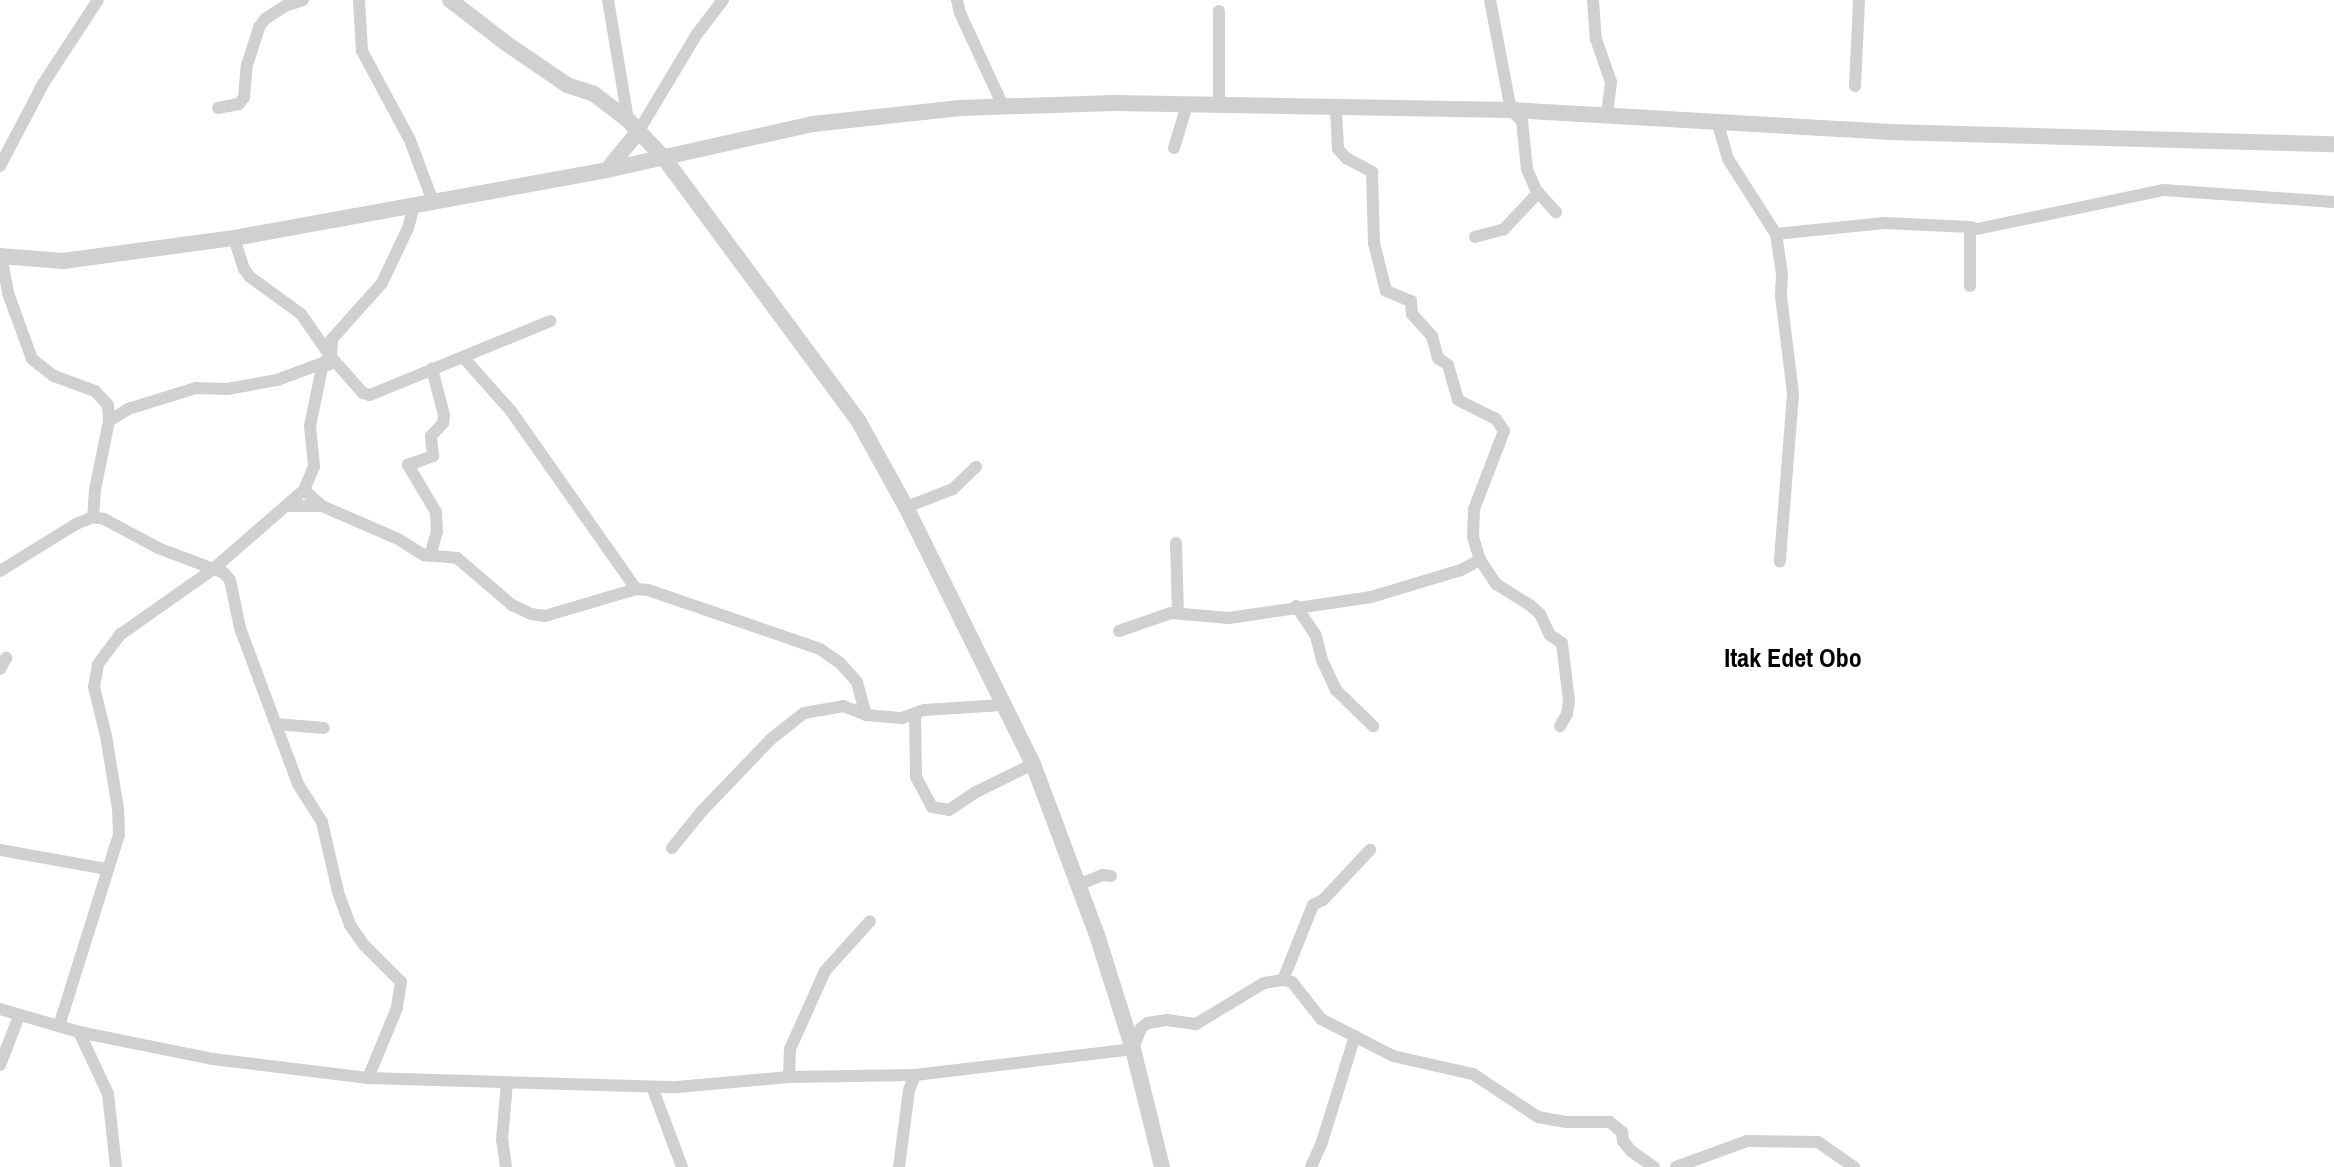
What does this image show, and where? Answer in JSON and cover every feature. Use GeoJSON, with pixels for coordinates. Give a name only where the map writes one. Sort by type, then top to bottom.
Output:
{"type":"FeatureCollection","features":[{"type":"Feature","properties":{"kind":"street"},"geometry":{"type":"LineString","coordinates":[[0,166],[43,84],[98,0]]}},
{"type":"Feature","properties":{"kind":"street"},"geometry":{"type":"LineString","coordinates":[[218,108],[239,104],[244,97],[247,65],[259,27],[265,19],[285,6],[303,0]]}},
{"type":"Feature","properties":{"kind":"street"},"geometry":{"type":"LineString","coordinates":[[359,0],[362,51],[410,140],[433,202]]}},
{"type":"Feature","properties":{"kind":"street"},"geometry":{"type":"LineString","coordinates":[[450,0],[557,78],[594,94],[633,126],[664,158],[859,422],[906,507],[1033,764],[1079,885],[1133,1049],[1162,1167]]}},
{"type":"Feature","properties":{"kind":"street"},"geometry":{"type":"LineString","coordinates":[[608,0],[633,126]]}},
{"type":"Feature","properties":{"kind":"street"},"geometry":{"type":"LineString","coordinates":[[957,0],[960,13],[1003,106]]}},
{"type":"Feature","properties":{"kind":"street"},"geometry":{"type":"LineString","coordinates":[[1490,0],[1511,110],[1522,121],[1527,169],[1538,193],[1556,212]]}},
{"type":"Feature","properties":{"kind":"street"},"geometry":{"type":"LineString","coordinates":[[1593,0],[1596,40],[1611,82],[1607,116]]}},
{"type":"Feature","properties":{"kind":"street"},"geometry":{"type":"LineString","coordinates":[[1855,86],[1859,0]]}},
{"type":"Feature","properties":{"kind":"street"},"geometry":{"type":"LineString","coordinates":[[607,170],[633,126],[663,87],[718,2]]}},
{"type":"Feature","properties":{"kind":"street"},"geometry":{"type":"LineString","coordinates":[[1219,11],[1219,106]]}},
{"type":"Feature","properties":{"kind":"street"},"geometry":{"type":"LineString","coordinates":[[93,517],[95,490],[113,418],[107,405],[94,391],[54,376],[32,359],[8,293],[0,256],[63,261],[234,238],[607,170],[813,124],[960,108],[1114,103],[1511,110],[1891,132],[2334,144]]}},
{"type":"Feature","properties":{"kind":"street"},"geometry":{"type":"LineString","coordinates":[[1174,148],[1187,105]]}},
{"type":"Feature","properties":{"kind":"street"},"geometry":{"type":"LineString","coordinates":[[1336,109],[1338,149],[1346,158],[1372,172],[1374,243],[1386,291],[1411,301],[1412,314],[1432,336],[1436,355],[1448,365],[1458,400],[1465,407],[1496,419],[1504,430],[1472,523],[1480,560],[1496,584],[1530,605],[1540,614],[1550,635],[1562,643],[1569,701],[1567,714],[1560,726]]}},
{"type":"Feature","properties":{"kind":"street"},"geometry":{"type":"LineString","coordinates":[[1718,124],[1728,159],[1776,234],[1793,394],[1780,561]]}},
{"type":"Feature","properties":{"kind":"street"},"geometry":{"type":"LineString","coordinates":[[1776,234],[1884,223],[1977,229],[2163,190],[2334,202]]}},
{"type":"Feature","properties":{"kind":"street"},"geometry":{"type":"LineString","coordinates":[[1475,236],[1504,229],[1538,193]]}},
{"type":"Feature","properties":{"kind":"street"},"geometry":{"type":"LineString","coordinates":[[59,1026],[119,835],[118,809],[94,687],[98,664],[121,634],[212,570],[304,490],[314,466],[310,426],[332,339],[382,283],[408,228],[414,206]]}},
{"type":"Feature","properties":{"kind":"street"},"geometry":{"type":"LineString","coordinates":[[1970,227],[1970,286]]}},
{"type":"Feature","properties":{"kind":"street"},"geometry":{"type":"LineString","coordinates":[[234,238],[244,269],[250,277],[301,314],[327,360],[340,368],[366,395],[550,321]]}},
{"type":"Feature","properties":{"kind":"street"},"geometry":{"type":"LineString","coordinates":[[463,357],[510,411],[636,589]]}},
{"type":"Feature","properties":{"kind":"street"},"geometry":{"type":"LineString","coordinates":[[113,418],[196,388],[228,389],[277,380],[327,360]]}},
{"type":"Feature","properties":{"kind":"street"},"geometry":{"type":"LineString","coordinates":[[430,556],[437,532],[436,512],[408,465],[433,456],[431,436],[443,423],[444,415],[432,369]]}},
{"type":"Feature","properties":{"kind":"street"},"geometry":{"type":"LineString","coordinates":[[906,507],[953,489],[976,467]]}},
{"type":"Feature","properties":{"kind":"street"},"geometry":{"type":"LineString","coordinates":[[304,490],[321,506],[430,556],[457,558],[512,605],[531,614],[545,616],[636,589],[820,649],[840,663],[857,682],[866,715]]}},
{"type":"Feature","properties":{"kind":"street"},"geometry":{"type":"LineString","coordinates":[[286,506],[321,506]]}},
{"type":"Feature","properties":{"kind":"street"},"geometry":{"type":"LineString","coordinates":[[0,570],[76,524],[93,517],[104,519],[158,548],[223,573],[230,580],[240,628],[298,784],[322,822],[338,892],[350,925],[364,945],[401,982],[397,1008],[368,1078]]}},
{"type":"Feature","properties":{"kind":"street"},"geometry":{"type":"LineString","coordinates":[[1176,542],[1178,613]]}},
{"type":"Feature","properties":{"kind":"street"},"geometry":{"type":"LineString","coordinates":[[1119,631],[1160,615],[1178,613],[1213,619],[1371,597],[1461,570],[1480,560]]}},
{"type":"Feature","properties":{"kind":"street"},"geometry":{"type":"LineString","coordinates":[[1296,606],[1316,636],[1322,660],[1336,690],[1373,726]]}},
{"type":"Feature","properties":{"kind":"street"},"geometry":{"type":"LineString","coordinates":[[672,848],[701,812],[794,719],[804,713],[832,705],[852,708],[866,715],[902,718],[915,713],[1003,705]]}},
{"type":"Feature","properties":{"kind":"street"},"geometry":{"type":"LineString","coordinates":[[915,713],[916,777],[932,807],[949,810],[974,793],[1033,764]]}},
{"type":"Feature","properties":{"kind":"street"},"geometry":{"type":"LineString","coordinates":[[276,724],[324,727]]}},
{"type":"Feature","properties":{"kind":"street"},"geometry":{"type":"LineString","coordinates":[[0,850],[107,869]]}},
{"type":"Feature","properties":{"kind":"street"},"geometry":{"type":"LineString","coordinates":[[1283,979],[1313,905],[1324,900],[1370,850]]}},
{"type":"Feature","properties":{"kind":"street"},"geometry":{"type":"LineString","coordinates":[[1079,885],[1103,875],[1111,876]]}},
{"type":"Feature","properties":{"kind":"street"},"geometry":{"type":"LineString","coordinates":[[789,1077],[790,1049],[825,971],[870,921]]}},
{"type":"Feature","properties":{"kind":"street"},"geometry":{"type":"LineString","coordinates":[[1133,1049],[1141,1028],[1148,1023],[1167,1020],[1196,1024],[1265,983],[1283,979],[1292,982],[1316,1015],[1393,1056],[1473,1074],[1538,1117],[1567,1122],[1611,1122],[1622,1132],[1623,1141],[1631,1151],[1654,1167]]}},
{"type":"Feature","properties":{"kind":"street"},"geometry":{"type":"LineString","coordinates":[[0,1009],[79,1032],[214,1059],[368,1078],[507,1083],[652,1087],[789,1077],[915,1075],[1133,1049]]}},
{"type":"Feature","properties":{"kind":"street"},"geometry":{"type":"LineString","coordinates":[[0,1065],[19,1016]]}},
{"type":"Feature","properties":{"kind":"street"},"geometry":{"type":"LineString","coordinates":[[79,1032],[107,1094],[116,1167]]}},
{"type":"Feature","properties":{"kind":"street"},"geometry":{"type":"LineString","coordinates":[[1311,1167],[1322,1142],[1355,1035]]}},
{"type":"Feature","properties":{"kind":"street"},"geometry":{"type":"LineString","coordinates":[[899,1167],[909,1090],[915,1075]]}},
{"type":"Feature","properties":{"kind":"street"},"geometry":{"type":"LineString","coordinates":[[506,1167],[502,1140],[507,1083]]}},
{"type":"Feature","properties":{"kind":"street"},"geometry":{"type":"LineString","coordinates":[[652,1087],[681,1167]]}},
{"type":"Feature","properties":{"kind":"street"},"geometry":{"type":"LineString","coordinates":[[1676,1167],[1747,1141],[1818,1142],[1854,1167]]}},
{"type":"Feature","properties":{"kind":"district","name":"Itak Edet Obo"},"geometry":{"type":"Point","coordinates":[1793,658]}}]}
